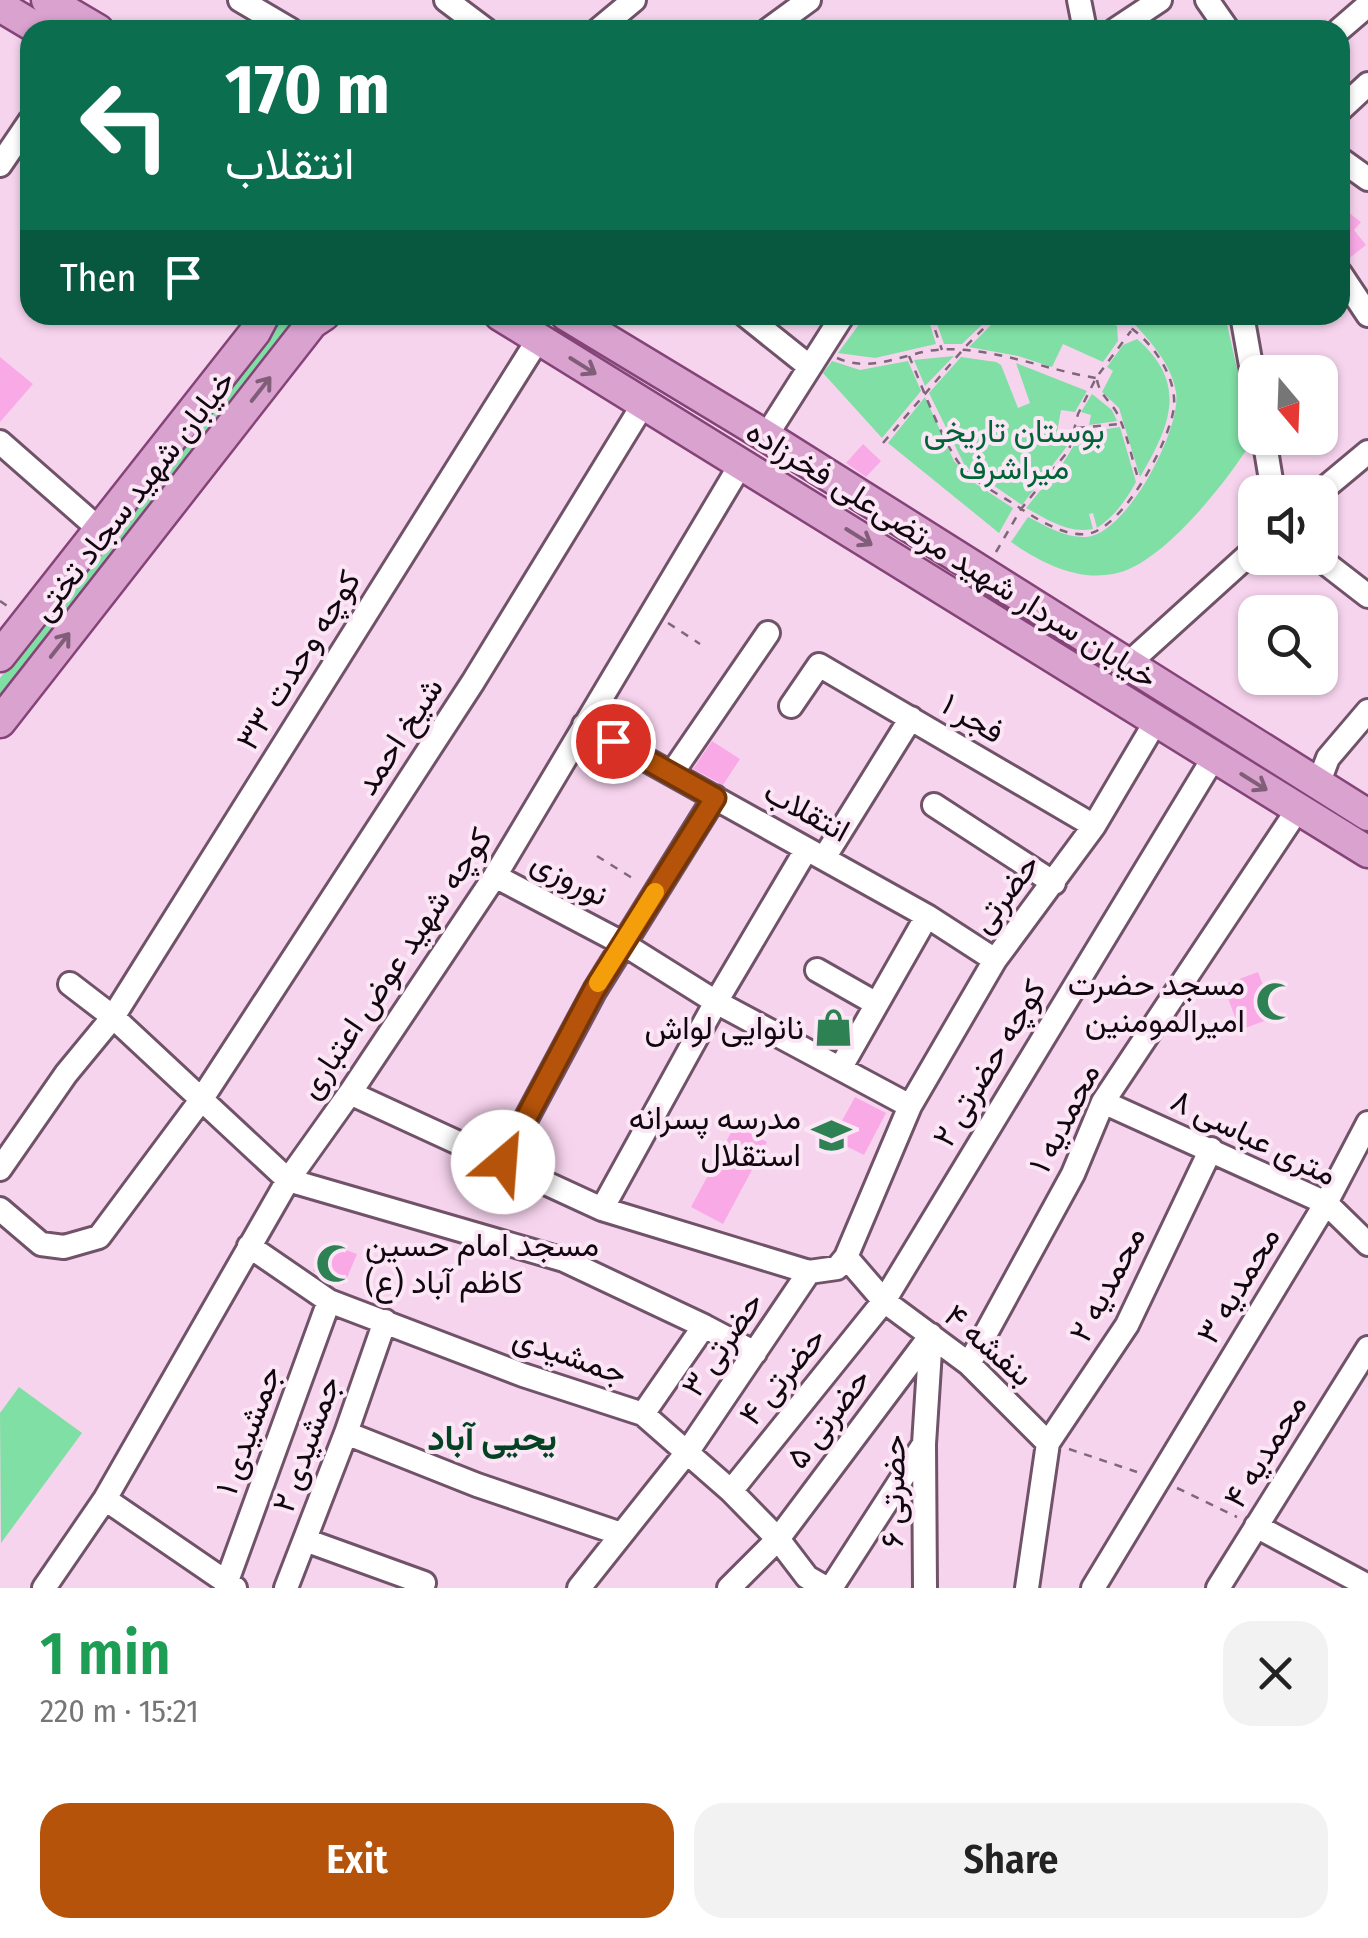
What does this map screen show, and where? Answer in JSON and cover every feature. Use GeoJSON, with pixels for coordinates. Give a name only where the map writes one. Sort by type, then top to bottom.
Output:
{"type":"FeatureCollection","features":[{"type":"Feature","properties":{"kind":"main road"},"geometry":{"type":"LineString","coordinates":[[0,6],[23,20]]}},
{"type":"Feature","properties":{"kind":"main road","name":"خیابان شهید سجاد تختی"},"geometry":{"type":"LineString","coordinates":[[0,656],[259,325]]}},
{"type":"Feature","properties":{"kind":"main road","name":"خیابان شهید سجاد تختی"},"geometry":{"type":"LineString","coordinates":[[0,722],[312,325]]}},
{"type":"Feature","properties":{"kind":"main road","name":"خیابان سردار شهید مرتضی‌علی فخرزاده"},"geometry":{"type":"LineString","coordinates":[[517,325],[1368,852]]}},
{"type":"Feature","properties":{"kind":"main road","name":"خیابان سردار شهید مرتضی‌علی فخرزاده"},"geometry":{"type":"LineString","coordinates":[[583,325],[1368,815]]}},
{"type":"Feature","properties":{"kind":"main road"},"geometry":{"type":"LineString","coordinates":[[1298,809],[1318,784]]}},
{"type":"Feature","properties":{"kind":"street"},"geometry":{"type":"LineString","coordinates":[[240,0],[274,20]]}},
{"type":"Feature","properties":{"kind":"street"},"geometry":{"type":"LineString","coordinates":[[610,20],[634,0]]}},
{"type":"Feature","properties":{"kind":"street"},"geometry":{"type":"LineString","coordinates":[[782,20],[809,0]]}},
{"type":"Feature","properties":{"kind":"street"},"geometry":{"type":"LineString","coordinates":[[1130,20],[1160,0]]}},
{"type":"Feature","properties":{"kind":"street"},"geometry":{"type":"LineString","coordinates":[[449,1],[473,20]]}},
{"type":"Feature","properties":{"kind":"street"},"geometry":{"type":"LineString","coordinates":[[1350,288],[1368,315]]}},
{"type":"Feature","properties":{"kind":"street"},"geometry":{"type":"LineString","coordinates":[[758,325],[810,367]]}},
{"type":"Feature","properties":{"kind":"street"},"geometry":{"type":"LineString","coordinates":[[766,436],[837,325]]}},
{"type":"Feature","properties":{"kind":"street"},"geometry":{"type":"LineString","coordinates":[[1244,325],[1249,355]]}},
{"type":"Feature","properties":{"kind":"street","name":"کوچه وحدت ۳۳"},"geometry":{"type":"LineString","coordinates":[[0,1169],[66,1074],[113,1017],[539,338]]}},
{"type":"Feature","properties":{"kind":"street","name":"شیخ احمد"},"geometry":{"type":"LineString","coordinates":[[0,1209],[41,1244],[64,1246],[98,1237],[201,1100],[473,682],[644,403]]}},
{"type":"Feature","properties":{"kind":"street"},"geometry":{"type":"LineString","coordinates":[[0,442],[100,529]]}},
{"type":"Feature","properties":{"kind":"street"},"geometry":{"type":"LineString","coordinates":[[1338,477],[1368,452]]}},
{"type":"Feature","properties":{"kind":"street","name":"کوچه شهید عوض اعتباری"},"geometry":{"type":"LineString","coordinates":[[44,1588],[104,1498],[288,1180],[495,876],[742,464]]}},
{"type":"Feature","properties":{"kind":"street"},"geometry":{"type":"LineString","coordinates":[[1128,664],[1238,564]]}},
{"type":"Feature","properties":{"kind":"street"},"geometry":{"type":"LineString","coordinates":[[1338,573],[1368,596]]}},
{"type":"Feature","properties":{"kind":"street"},"geometry":{"type":"LineString","coordinates":[[672,773],[768,633]]}},
{"type":"Feature","properties":{"kind":"street","name":"فجر ۱"},"geometry":{"type":"LineString","coordinates":[[791,706],[819,665],[1094,826]]}},
{"type":"Feature","properties":{"kind":"street"},"geometry":{"type":"LineString","coordinates":[[1318,784],[1328,758],[1368,711]]}},
{"type":"Feature","properties":{"kind":"street"},"geometry":{"type":"LineString","coordinates":[[602,1209],[716,1002],[912,718]]}},
{"type":"Feature","properties":{"kind":"street","name":"حضرتی"},"geometry":{"type":"LineString","coordinates":[[846,1257],[910,1106],[995,960],[1094,826],[1156,721]]}},
{"type":"Feature","properties":{"kind":"street","name":"انتقلاب"},"geometry":{"type":"LineString","coordinates":[[584,725],[928,916],[995,960]]}},
{"type":"Feature","properties":{"kind":"street","name":"کوچه حضرتی ۲"},"geometry":{"type":"LineString","coordinates":[[884,1300],[1214,757]]}},
{"type":"Feature","properties":{"kind":"street"},"geometry":{"type":"LineString","coordinates":[[503,1162],[622,943],[715,798]]}},
{"type":"Feature","properties":{"kind":"street"},"geometry":{"type":"LineString","coordinates":[[934,805],[1054,883]]}},
{"type":"Feature","properties":{"kind":"street","name":"محمدیه ۱"},"geometry":{"type":"LineString","coordinates":[[969,1364],[1073,1174],[1102,1102],[1298,809]]}},
{"type":"Feature","properties":{"kind":"street","name":"نوروزی"},"geometry":{"type":"LineString","coordinates":[[495,876],[622,943],[716,1002],[910,1106]]}},
{"type":"Feature","properties":{"kind":"street"},"geometry":{"type":"LineString","coordinates":[[841,1067],[928,916]]}},
{"type":"Feature","properties":{"kind":"street"},"geometry":{"type":"LineString","coordinates":[[817,970],[875,1003]]}},
{"type":"Feature","properties":{"kind":"street"},"geometry":{"type":"LineString","coordinates":[[70,984],[113,1017],[288,1180],[564,1260],[755,1353]]}},
{"type":"Feature","properties":{"kind":"street"},"geometry":{"type":"LineString","coordinates":[[350,1093],[602,1209],[810,1272],[837,1268],[846,1257]]}},
{"type":"Feature","properties":{"kind":"street","name":"۸ متری عباسی"},"geometry":{"type":"LineString","coordinates":[[1102,1102],[1326,1203],[1368,1244]]}},
{"type":"Feature","properties":{"kind":"street","name":"محمدیه ۳"},"geometry":{"type":"LineString","coordinates":[[1093,1588],[1326,1203],[1368,1123]]}},
{"type":"Feature","properties":{"kind":"street","name":"محمدیه ۲"},"geometry":{"type":"LineString","coordinates":[[1048,1442],[1127,1324],[1211,1149]]}},
{"type":"Feature","properties":{"kind":"street","name":"جمشیدی"},"geometry":{"type":"LineString","coordinates":[[249,1246],[330,1301],[523,1374],[643,1414],[731,1491],[778,1539],[806,1577],[828,1588]]}},
{"type":"Feature","properties":{"kind":"street","name":"بنفشه ۴"},"geometry":{"type":"LineString","coordinates":[[846,1257],[884,1300],[969,1364],[1048,1442]]}},
{"type":"Feature","properties":{"kind":"street","name":"حضرتی ۳"},"geometry":{"type":"LineString","coordinates":[[579,1588],[688,1451],[810,1272]]}},
{"type":"Feature","properties":{"kind":"street","name":"حضرتی ۴"},"geometry":{"type":"LineString","coordinates":[[731,1491],[884,1300]]}},
{"type":"Feature","properties":{"kind":"street","name":"جمشیدی ۱"},"geometry":{"type":"LineString","coordinates":[[231,1585],[330,1301]]}},
{"type":"Feature","properties":{"kind":"street","name":"جمشیدی ۲"},"geometry":{"type":"LineString","coordinates":[[286,1588],[385,1321]]}},
{"type":"Feature","properties":{"kind":"street"},"geometry":{"type":"LineString","coordinates":[[643,1414],[704,1326]]}},
{"type":"Feature","properties":{"kind":"street","name":"حضرتی ۶"},"geometry":{"type":"LineString","coordinates":[[925,1588],[924,1444],[931,1336]]}},
{"type":"Feature","properties":{"kind":"street","name":"حضرتی ۵"},"geometry":{"type":"LineString","coordinates":[[730,1588],[778,1539],[931,1336]]}},
{"type":"Feature","properties":{"kind":"street","name":"محمدیه ۴"},"geometry":{"type":"LineString","coordinates":[[1218,1588],[1368,1348]]}},
{"type":"Feature","properties":{"kind":"street"},"geometry":{"type":"LineString","coordinates":[[346,1433],[477,1485],[621,1534]]}},
{"type":"Feature","properties":{"kind":"street"},"geometry":{"type":"LineString","coordinates":[[1027,1588],[1048,1442]]}},
{"type":"Feature","properties":{"kind":"street"},"geometry":{"type":"LineString","coordinates":[[828,1588],[924,1444]]}},
{"type":"Feature","properties":{"kind":"street"},"geometry":{"type":"LineString","coordinates":[[104,1498],[231,1585]]}},
{"type":"Feature","properties":{"kind":"street"},"geometry":{"type":"LineString","coordinates":[[1256,1526],[1358,1585],[1368,1558]]}},
{"type":"Feature","properties":{"kind":"street"},"geometry":{"type":"LineString","coordinates":[[305,1540],[424,1583]]}},
{"type":"Feature","properties":{"kind":"path"},"geometry":{"type":"LineString","coordinates":[[933,325],[942,350]]}},
{"type":"Feature","properties":{"kind":"path"},"geometry":{"type":"LineString","coordinates":[[883,443],[987,325]]}},
{"type":"Feature","properties":{"kind":"path"},"geometry":{"type":"LineString","coordinates":[[909,356],[962,467],[1022,509],[1062,530],[1090,534],[1122,511],[1140,484],[1172,416],[1174,398],[1160,361],[1126,325]]}},
{"type":"Feature","properties":{"kind":"path"},"geometry":{"type":"LineString","coordinates":[[1003,541],[1022,509],[1069,450],[1078,414],[1096,378],[1132,330]]}},
{"type":"Feature","properties":{"kind":"path"},"geometry":{"type":"LineString","coordinates":[[835,357],[862,364],[942,350],[962,351],[1096,378]]}},
{"type":"Feature","properties":{"kind":"path"},"geometry":{"type":"LineString","coordinates":[[1096,378],[1100,394],[1116,410],[1122,424],[1140,484]]}},
{"type":"Feature","properties":{"kind":"path"},"geometry":{"type":"LineString","coordinates":[[1076,428],[1122,424]]}},
{"type":"Feature","properties":{"kind":"path"},"geometry":{"type":"LineString","coordinates":[[652,613],[700,644]]}},
{"type":"Feature","properties":{"kind":"path"},"geometry":{"type":"LineString","coordinates":[[597,856],[655,892]]}},
{"type":"Feature","properties":{"kind":"green space"},"geometry":{"type":"Polygon","coordinates":[[[274,325],[292,325],[0,695],[0,678],[274,325]]]}},
{"type":"Feature","properties":{"kind":"green space","name":"بوستان تاریخی میراشرف"},"geometry":{"type":"Polygon","coordinates":[[[859,325],[930,325],[936,344],[875,358],[838,353],[859,325]]]}},
{"type":"Feature","properties":{"kind":"green space"},"geometry":{"type":"Polygon","coordinates":[[[937,325],[982,325],[962,344],[944,344],[937,325]]]}},
{"type":"Feature","properties":{"kind":"green space","name":"بوستان تاریخی میراشرف"},"geometry":{"type":"Polygon","coordinates":[[[991,325],[1117,326],[1118,341],[1103,362],[1063,344],[1052,367],[969,347],[991,325]]]}},
{"type":"Feature","properties":{"kind":"green space","name":"بوستان تاریخی میراشرف"},"geometry":{"type":"Polygon","coordinates":[[[1135,325],[1227,325],[1238,373],[1238,455],[1242,455],[1192,519],[1152,555],[1113,574],[1072,572],[1046,563],[1011,542],[1028,517],[1056,531],[1086,537],[1102,532],[1118,519],[1148,478],[1170,430],[1176,392],[1169,370],[1135,325]]]}},
{"type":"Feature","properties":{"kind":"green space","name":"بوستان تاریخی میراشرف"},"geometry":{"type":"Polygon","coordinates":[[[1137,339],[1164,372],[1169,389],[1166,423],[1140,477],[1119,408],[1102,392],[1113,371],[1107,367],[1123,345],[1137,339]]]}},
{"type":"Feature","properties":{"kind":"green space","name":"بوستان تاریخی میراشرف"},"geometry":{"type":"Polygon","coordinates":[[[954,356],[925,386],[914,360],[954,356]]]}},
{"type":"Feature","properties":{"kind":"green space","name":"بوستان تاریخی میراشرف"},"geometry":{"type":"Polygon","coordinates":[[[961,357],[1001,365],[1018,408],[1030,403],[1016,363],[1087,391],[1075,412],[1061,410],[1056,438],[1071,441],[1022,505],[965,466],[929,393],[961,357]]]}},
{"type":"Feature","properties":{"kind":"green space","name":"بوستان تاریخی میراشرف"},"geometry":{"type":"Polygon","coordinates":[[[832,361],[860,370],[908,361],[921,391],[882,438],[823,373],[832,361]]]}},
{"type":"Feature","properties":{"kind":"green space","name":"بوستان تاریخی میراشرف"},"geometry":{"type":"Polygon","coordinates":[[[1092,394],[1112,410],[1117,421],[1089,425],[1091,415],[1081,412],[1092,394]]]}},
{"type":"Feature","properties":{"kind":"green space","name":"بوستان تاریخی میراشرف"},"geometry":{"type":"Polygon","coordinates":[[[925,397],[954,461],[976,484],[1013,508],[999,533],[888,443],[925,397]]]}},
{"type":"Feature","properties":{"kind":"green space","name":"بوستان تاریخی میراشرف"},"geometry":{"type":"Polygon","coordinates":[[[1120,427],[1136,482],[1109,518],[1097,528],[1093,513],[1089,514],[1093,529],[1075,529],[1026,508],[1076,442],[1085,444],[1087,432],[1120,427]]]}},
{"type":"Feature","properties":{"kind":"green space"},"geometry":{"type":"Polygon","coordinates":[[[19,1387],[82,1433],[1,1543],[0,1413],[19,1387]]]}},
{"type":"Feature","properties":{"kind":"building"},"geometry":{"type":"Polygon","coordinates":[[[1350,214],[1361,222],[1354,230],[1366,245],[1350,258],[1350,214]]]}},
{"type":"Feature","properties":{"kind":"building"},"geometry":{"type":"Polygon","coordinates":[[[0,357],[33,384],[0,422],[0,357]]]}},
{"type":"Feature","properties":{"kind":"building"},"geometry":{"type":"Polygon","coordinates":[[[863,444],[881,461],[866,477],[846,463],[863,444]]]}},
{"type":"Feature","properties":{"kind":"building"},"geometry":{"type":"Polygon","coordinates":[[[712,741],[740,759],[723,785],[693,769],[712,741]]]}},
{"type":"Feature","properties":{"kind":"building"},"geometry":{"type":"Polygon","coordinates":[[[1258,972],[1275,1017],[1240,1030],[1223,985],[1258,972]]]}},
{"type":"Feature","properties":{"kind":"building"},"geometry":{"type":"Polygon","coordinates":[[[855,1097],[886,1113],[864,1155],[832,1139],[855,1097]]]}},
{"type":"Feature","properties":{"kind":"building"},"geometry":{"type":"Polygon","coordinates":[[[735,1125],[767,1142],[723,1224],[691,1207],[735,1125]]]}},
{"type":"Feature","properties":{"kind":"building","name":"مسجد امام حسین (ع) کاظم آباد"},"geometry":{"type":"Polygon","coordinates":[[[327,1243],[357,1254],[344,1285],[313,1271],[327,1243]]]}},
{"type":"Feature","properties":{"kind":"slow traffic"},"geometry":{"type":"LineString","coordinates":[[598,983],[655,892]]}},
{"type":"Feature","properties":{"kind":"place","name":"مسجد حضرت امیرالمومنین"},"geometry":{"type":"Point","coordinates":[1275,1002]}},
{"type":"Feature","properties":{"kind":"place","name":"نانوایی لواش"},"geometry":{"type":"Point","coordinates":[834,1028]}},
{"type":"Feature","properties":{"kind":"place","name":"مدرسه پسرانه استقلال"},"geometry":{"type":"Point","coordinates":[831,1136]}},
{"type":"Feature","properties":{"kind":"place","name":"مسجد امام حسین (ع) کاظم آباد"},"geometry":{"type":"Point","coordinates":[335,1263]}},
{"type":"Feature","properties":{"kind":"district","name":"یحیی آباد"},"geometry":{"type":"Point","coordinates":[492,1438]}},
{"type":"Feature","properties":{"kind":"route"},"geometry":{"type":"LineString","coordinates":[[503,1162],[594,990],[715,798],[613,741]]}}]}
